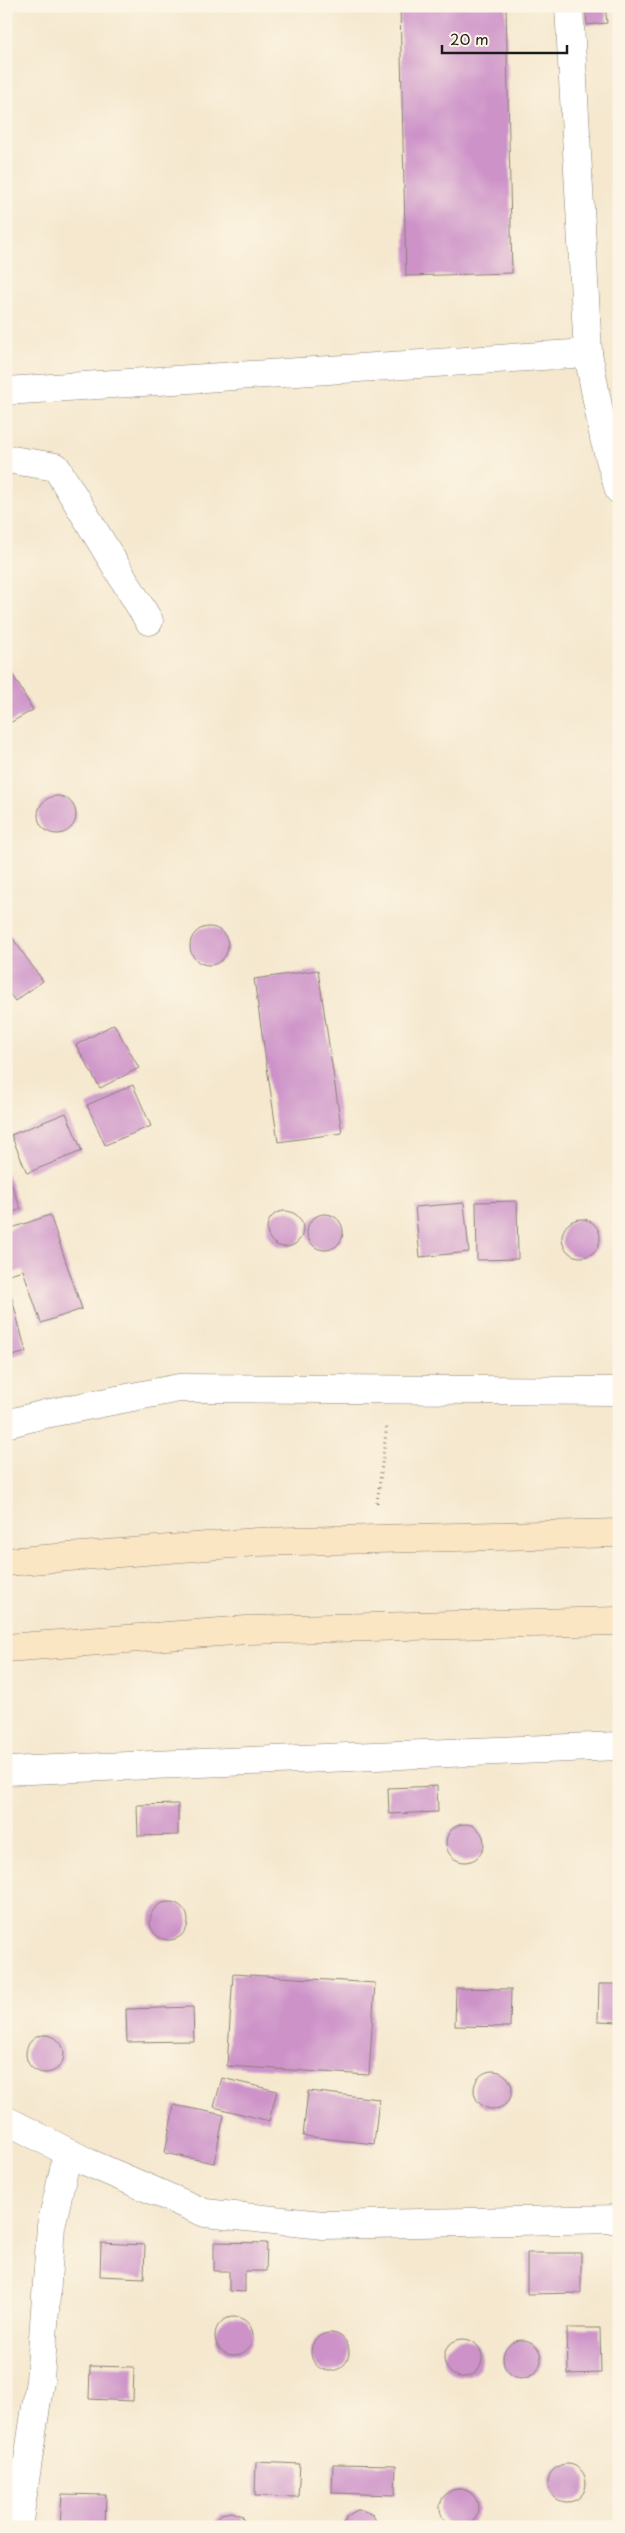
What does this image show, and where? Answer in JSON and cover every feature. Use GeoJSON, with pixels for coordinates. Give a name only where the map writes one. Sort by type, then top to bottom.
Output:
{"type":"FeatureCollection","features":[{"type":"Feature","properties":{"kind":"main road"},"geometry":{"type":"LineString","coordinates":[[6,1562],[257,1542],[619,1533]]}},
{"type":"Feature","properties":{"kind":"main road"},"geometry":{"type":"LineString","coordinates":[[6,1648],[247,1630],[619,1621]]}},
{"type":"Feature","properties":{"kind":"street"},"geometry":{"type":"LineString","coordinates":[[569,6],[588,353],[604,438],[619,490]]}},
{"type":"Feature","properties":{"kind":"street"},"geometry":{"type":"LineString","coordinates":[[6,391],[588,353]]}},
{"type":"Feature","properties":{"kind":"street"},"geometry":{"type":"LineString","coordinates":[[6,459],[56,467],[149,621]]}},
{"type":"Feature","properties":{"kind":"street"},"geometry":{"type":"LineString","coordinates":[[6,1424],[45,1414],[179,1388],[619,1391]]}},
{"type":"Feature","properties":{"kind":"street"},"geometry":{"type":"LineString","coordinates":[[6,1771],[619,1746]]}},
{"type":"Feature","properties":{"kind":"street"},"geometry":{"type":"LineString","coordinates":[[6,2120],[68,2152],[205,2213],[322,2225],[619,2219]]}},
{"type":"Feature","properties":{"kind":"street"},"geometry":{"type":"LineString","coordinates":[[18,2527],[40,2380],[51,2226],[68,2152]]}},
{"type":"Feature","properties":{"kind":"path"},"geometry":{"type":"LineString","coordinates":[[373,1539],[391,1390]]}},
{"type":"Feature","properties":{"kind":"building"},"geometry":{"type":"Polygon","coordinates":[[[400,6],[506,6],[512,273],[406,276],[400,6]]]}},
{"type":"Feature","properties":{"kind":"building"},"geometry":{"type":"Polygon","coordinates":[[[585,6],[605,6],[607,23],[587,25],[585,6]]]}},
{"type":"Feature","properties":{"kind":"building"},"geometry":{"type":"Polygon","coordinates":[[[9,668],[33,710],[6,725],[6,669],[9,668]]]}},
{"type":"Feature","properties":{"kind":"building"},"geometry":{"type":"Polygon","coordinates":[[[57,796],[70,802],[76,815],[70,828],[57,834],[44,828],[38,815],[44,802],[57,796]]]}},
{"type":"Feature","properties":{"kind":"building"},"geometry":{"type":"Polygon","coordinates":[[[209,927],[222,933],[228,946],[222,959],[209,965],[196,959],[190,946],[196,933],[209,927]]]}},
{"type":"Feature","properties":{"kind":"building"},"geometry":{"type":"Polygon","coordinates":[[[8,932],[43,981],[15,1001],[6,989],[8,932]]]}},
{"type":"Feature","properties":{"kind":"building"},"geometry":{"type":"Polygon","coordinates":[[[318,970],[342,1133],[278,1142],[254,979],[318,970]]]}},
{"type":"Feature","properties":{"kind":"building"},"geometry":{"type":"Polygon","coordinates":[[[114,1024],[139,1068],[100,1088],[76,1045],[114,1024]]]}},
{"type":"Feature","properties":{"kind":"building"},"geometry":{"type":"Polygon","coordinates":[[[133,1085],[151,1126],[105,1145],[87,1105],[133,1085]]]}},
{"type":"Feature","properties":{"kind":"building"},"geometry":{"type":"Polygon","coordinates":[[[66,1113],[82,1151],[27,1173],[11,1135],[66,1113]]]}},
{"type":"Feature","properties":{"kind":"building"},"geometry":{"type":"Polygon","coordinates":[[[6,1171],[21,1209],[6,1215],[6,1171]]]}},
{"type":"Feature","properties":{"kind":"building"},"geometry":{"type":"Polygon","coordinates":[[[517,1201],[518,1259],[477,1260],[476,1202],[517,1201]]]}},
{"type":"Feature","properties":{"kind":"building"},"geometry":{"type":"Polygon","coordinates":[[[464,1203],[469,1252],[420,1257],[415,1207],[464,1203]]]}},
{"type":"Feature","properties":{"kind":"building"},"geometry":{"type":"Polygon","coordinates":[[[285,1211],[292,1212],[298,1216],[302,1222],[302,1236],[298,1242],[292,1246],[285,1247],[278,1246],[272,1242],[268,1236],[267,1229],[268,1222],[272,1216],[278,1212],[285,1211]]]}},
{"type":"Feature","properties":{"kind":"building"},"geometry":{"type":"Polygon","coordinates":[[[325,1214],[332,1215],[338,1219],[342,1225],[342,1239],[338,1245],[332,1249],[325,1250],[318,1249],[312,1245],[308,1239],[307,1232],[308,1225],[312,1219],[318,1215],[325,1214]]]}},
{"type":"Feature","properties":{"kind":"building"},"geometry":{"type":"Polygon","coordinates":[[[50,1215],[82,1309],[41,1323],[23,1270],[6,1275],[6,1230],[50,1215]]]}},
{"type":"Feature","properties":{"kind":"building"},"geometry":{"type":"Polygon","coordinates":[[[581,1219],[594,1225],[600,1238],[594,1251],[581,1257],[568,1251],[562,1238],[568,1225],[581,1219]]]}},
{"type":"Feature","properties":{"kind":"building"},"geometry":{"type":"Polygon","coordinates":[[[9,1287],[26,1352],[6,1358],[6,1288],[9,1287]]]}},
{"type":"Feature","properties":{"kind":"building"},"geometry":{"type":"Polygon","coordinates":[[[437,1786],[438,1812],[389,1814],[388,1788],[437,1786]]]}},
{"type":"Feature","properties":{"kind":"building"},"geometry":{"type":"Polygon","coordinates":[[[178,1804],[178,1835],[138,1836],[137,1805],[178,1804]]]}},
{"type":"Feature","properties":{"kind":"building"},"geometry":{"type":"Polygon","coordinates":[[[465,1824],[478,1830],[484,1843],[478,1856],[465,1862],[452,1856],[446,1843],[452,1830],[465,1824]]]}},
{"type":"Feature","properties":{"kind":"building"},"geometry":{"type":"Polygon","coordinates":[[[6,1826],[8,1826],[9,1844],[6,1844],[6,1826]]]}},
{"type":"Feature","properties":{"kind":"building"},"geometry":{"type":"Polygon","coordinates":[[[169,1902],[182,1908],[188,1921],[182,1934],[169,1940],[156,1934],[150,1921],[156,1908],[169,1902]]]}},
{"type":"Feature","properties":{"kind":"building"},"geometry":{"type":"Polygon","coordinates":[[[233,1974],[375,1983],[369,2075],[227,2066],[233,1974]]]}},
{"type":"Feature","properties":{"kind":"building"},"geometry":{"type":"Polygon","coordinates":[[[599,1984],[619,1984],[619,2022],[598,2021],[599,1984]]]}},
{"type":"Feature","properties":{"kind":"building"},"geometry":{"type":"Polygon","coordinates":[[[456,1988],[511,1989],[510,2027],[455,2026],[456,1988]]]}},
{"type":"Feature","properties":{"kind":"building"},"geometry":{"type":"Polygon","coordinates":[[[193,2007],[194,2041],[127,2042],[126,2009],[193,2007]]]}},
{"type":"Feature","properties":{"kind":"building"},"geometry":{"type":"Polygon","coordinates":[[[45,2035],[58,2041],[64,2054],[58,2067],[45,2073],[32,2067],[26,2054],[32,2041],[45,2035]]]}},
{"type":"Feature","properties":{"kind":"building"},"geometry":{"type":"Polygon","coordinates":[[[493,2071],[506,2077],[512,2090],[506,2103],[493,2109],[480,2103],[474,2090],[480,2077],[493,2071]]]}},
{"type":"Feature","properties":{"kind":"building"},"geometry":{"type":"Polygon","coordinates":[[[222,2078],[277,2091],[269,2121],[214,2107],[222,2078]]]}},
{"type":"Feature","properties":{"kind":"building"},"geometry":{"type":"Polygon","coordinates":[[[308,2091],[379,2099],[374,2144],[303,2136],[308,2091]]]}},
{"type":"Feature","properties":{"kind":"building"},"geometry":{"type":"Polygon","coordinates":[[[174,2105],[224,2115],[214,2163],[165,2153],[174,2105]]]}},
{"type":"Feature","properties":{"kind":"building"},"geometry":{"type":"Polygon","coordinates":[[[214,2242],[267,2243],[266,2271],[245,2271],[245,2292],[229,2291],[229,2271],[214,2271],[214,2242]]]}},
{"type":"Feature","properties":{"kind":"building"},"geometry":{"type":"Polygon","coordinates":[[[101,2243],[145,2245],[144,2278],[100,2276],[101,2243]]]}},
{"type":"Feature","properties":{"kind":"building"},"geometry":{"type":"Polygon","coordinates":[[[527,2253],[581,2253],[581,2293],[527,2294],[527,2253]]]}},
{"type":"Feature","properties":{"kind":"building"},"geometry":{"type":"Polygon","coordinates":[[[234,2317],[247,2323],[253,2336],[247,2349],[234,2355],[221,2349],[215,2336],[221,2323],[234,2317]]]}},
{"type":"Feature","properties":{"kind":"building"},"geometry":{"type":"Polygon","coordinates":[[[567,2328],[600,2328],[601,2373],[568,2374],[567,2328]]]}},
{"type":"Feature","properties":{"kind":"building"},"geometry":{"type":"Polygon","coordinates":[[[330,2333],[343,2339],[349,2352],[343,2365],[330,2371],[317,2365],[311,2352],[317,2339],[330,2333]]]}},
{"type":"Feature","properties":{"kind":"building"},"geometry":{"type":"Polygon","coordinates":[[[463,2339],[476,2345],[482,2358],[476,2371],[463,2377],[450,2371],[444,2358],[450,2345],[463,2339]]]}},
{"type":"Feature","properties":{"kind":"building"},"geometry":{"type":"Polygon","coordinates":[[[522,2340],[535,2346],[541,2359],[535,2372],[522,2378],[509,2372],[503,2359],[509,2346],[522,2340]]]}},
{"type":"Feature","properties":{"kind":"building"},"geometry":{"type":"Polygon","coordinates":[[[90,2366],[134,2367],[133,2401],[89,2399],[90,2366]]]}},
{"type":"Feature","properties":{"kind":"building"},"geometry":{"type":"Polygon","coordinates":[[[256,2462],[300,2464],[298,2497],[255,2496],[256,2462]]]}},
{"type":"Feature","properties":{"kind":"building"},"geometry":{"type":"Polygon","coordinates":[[[333,2464],[396,2465],[395,2495],[332,2493],[333,2464]]]}},
{"type":"Feature","properties":{"kind":"building"},"geometry":{"type":"Polygon","coordinates":[[[567,2464],[580,2470],[586,2483],[580,2496],[567,2502],[554,2496],[548,2483],[554,2470],[567,2464]]]}},
{"type":"Feature","properties":{"kind":"building"},"geometry":{"type":"Polygon","coordinates":[[[459,2489],[472,2495],[478,2508],[472,2521],[459,2527],[446,2521],[440,2508],[446,2495],[459,2489]]]}},
{"type":"Feature","properties":{"kind":"building"},"geometry":{"type":"Polygon","coordinates":[[[62,2494],[106,2495],[105,2527],[60,2527],[62,2494]]]}},
{"type":"Feature","properties":{"kind":"building"},"geometry":{"type":"Polygon","coordinates":[[[357,2510],[373,2515],[379,2527],[342,2527],[347,2516],[357,2510]]]}},
{"type":"Feature","properties":{"kind":"building"},"geometry":{"type":"Polygon","coordinates":[[[232,2512],[242,2516],[248,2527],[211,2527],[221,2514],[232,2512]]]}}]}
